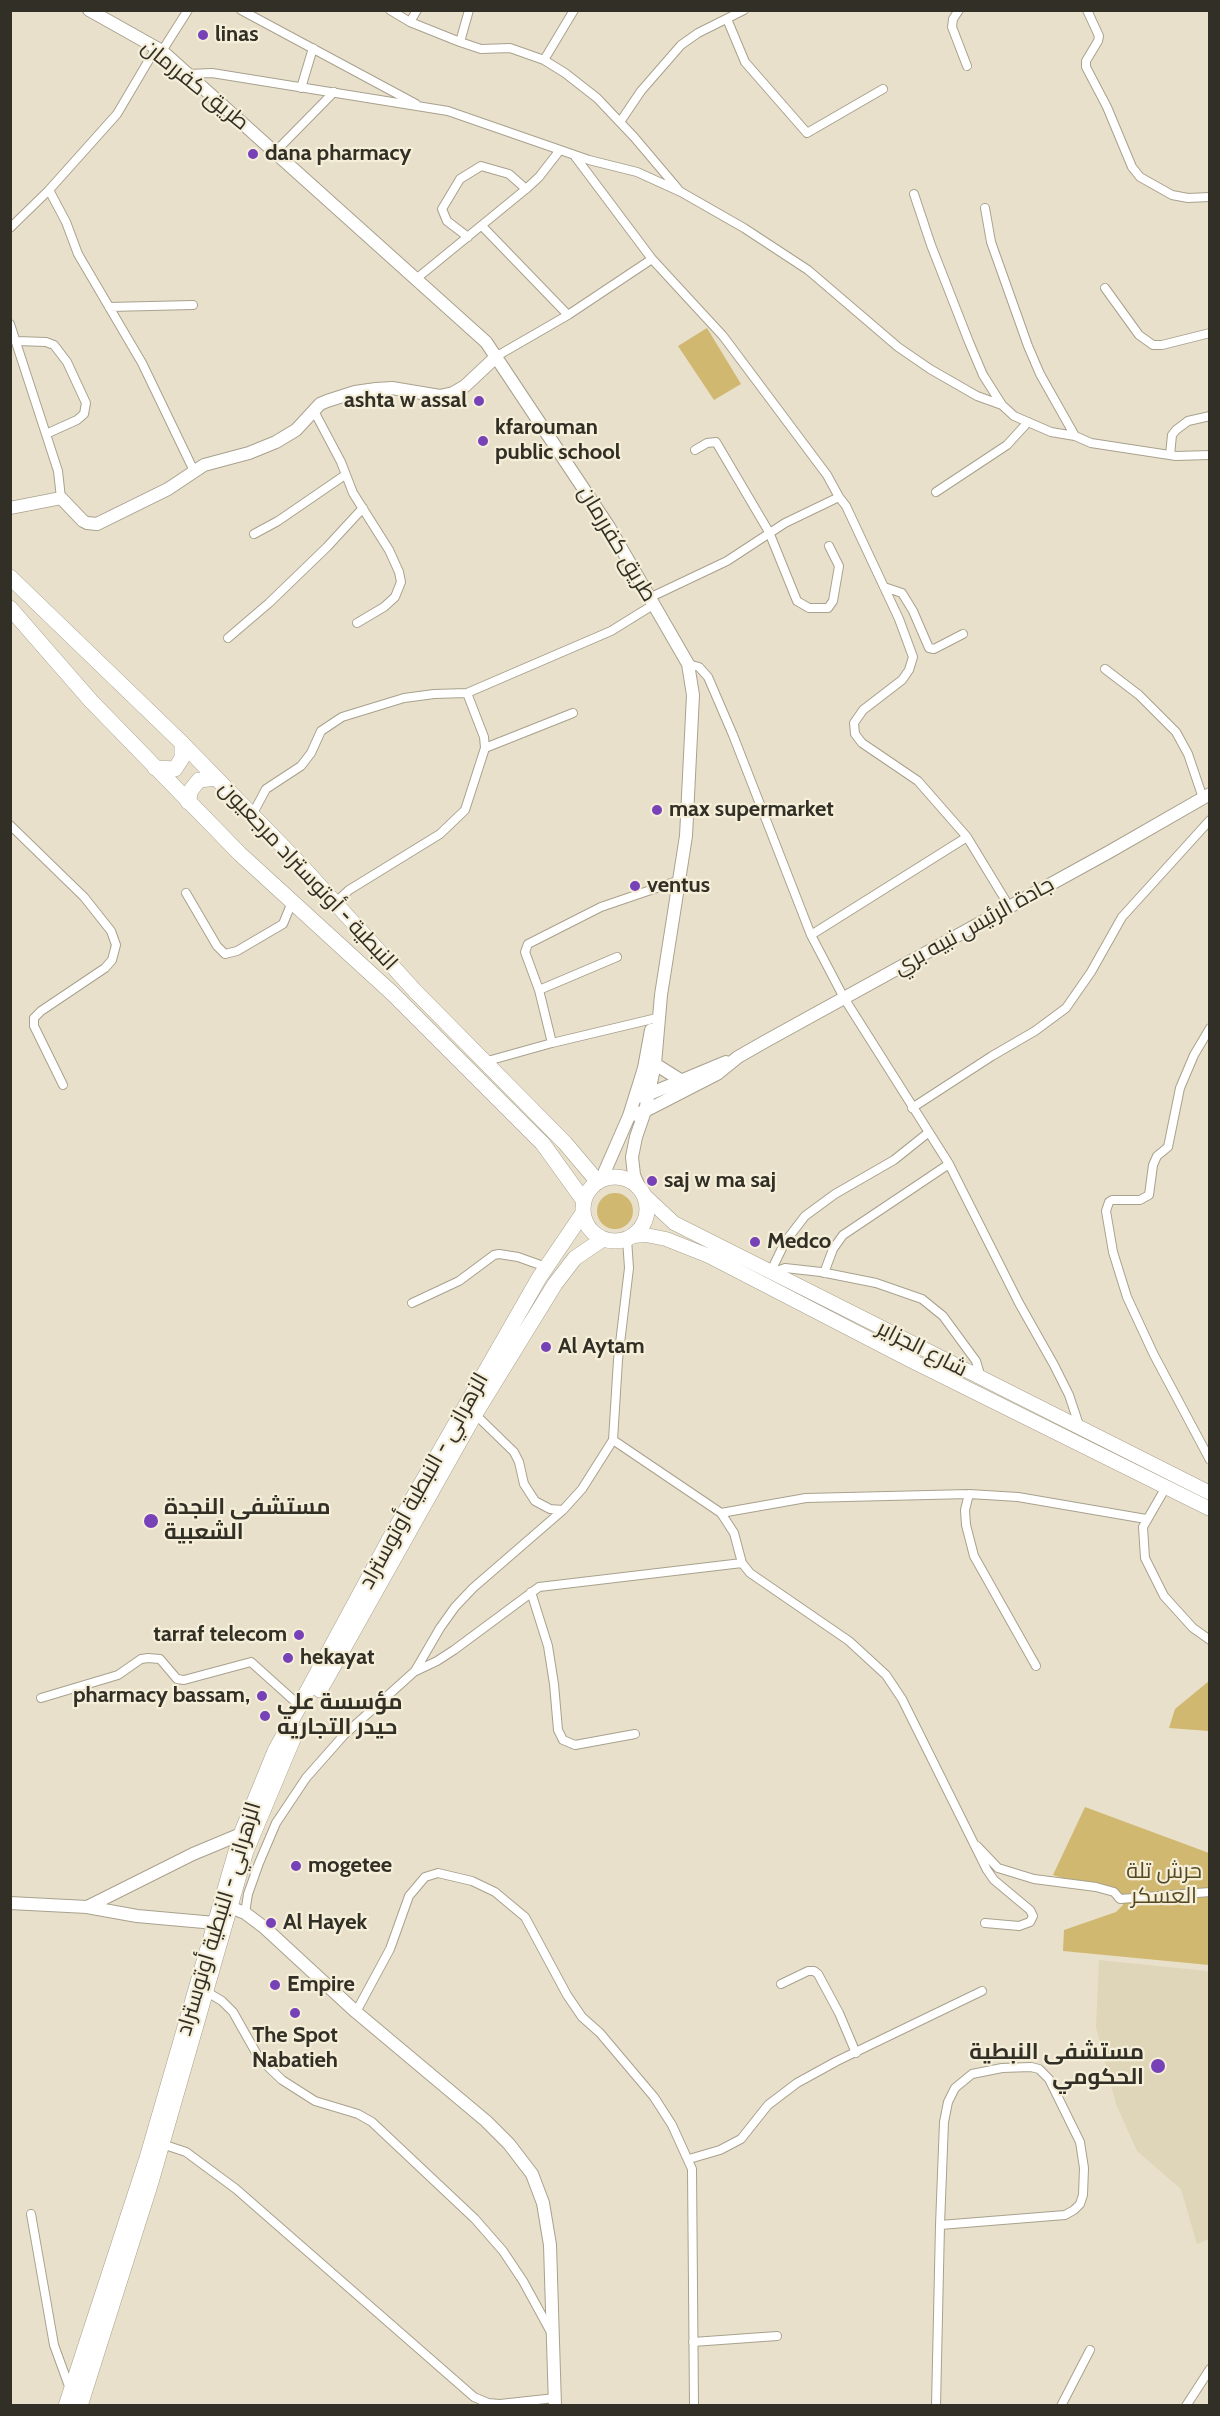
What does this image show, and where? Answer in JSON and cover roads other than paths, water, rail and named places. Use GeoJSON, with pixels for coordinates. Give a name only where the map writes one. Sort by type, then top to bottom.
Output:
{"type":"FeatureCollection","features":[{"type":"Feature","properties":{"kind":"highway","name":"النبطية - أوتوستراد مرجعيون"},"geometry":{"type":"LineString","coordinates":[[10,577],[182,743],[336,902],[373,945],[483,1062],[558,1136],[599,1181]]}},
{"type":"Feature","properties":{"kind":"highway","name":"النبطية - أوتوستراد مرجعيون"},"geometry":{"type":"LineString","coordinates":[[10,608],[91,701],[188,802],[292,902],[392,993],[535,1136],[583,1207]]}},
{"type":"Feature","properties":{"kind":"highway"},"geometry":{"type":"LineString","coordinates":[[155,768],[175,769],[182,758],[182,743]]}},
{"type":"Feature","properties":{"kind":"highway"},"geometry":{"type":"LineString","coordinates":[[188,802],[191,790],[199,780],[216,778]]}},
{"type":"Feature","properties":{"kind":"highway"},"geometry":{"type":"LineString","coordinates":[[615,1177],[628,1180],[642,1191],[647,1205],[646,1217],[641,1228],[630,1238],[615,1242],[603,1239],[593,1233],[586,1224],[583,1207],[591,1187],[599,1181],[615,1177]]}},
{"type":"Feature","properties":{"kind":"highway","name":"الزهراني - النبطية أوتوستراد"},"geometry":{"type":"LineString","coordinates":[[66,2406],[147,2158],[241,1834],[275,1751],[389,1540],[583,1207]]}},
{"type":"Feature","properties":{"kind":"highway","name":"الزهراني - النبطية أوتوستراد"},"geometry":{"type":"LineString","coordinates":[[80,2406],[207,1992],[238,1910],[246,1851],[298,1728],[476,1414],[555,1284],[575,1258],[603,1239]]}},
{"type":"Feature","properties":{"kind":"main road","name":"طريق كفررمان"},"geometry":{"type":"LineString","coordinates":[[89,10],[159,50],[188,74],[486,342],[609,527],[688,664],[693,695],[686,836],[657,1018]]}},
{"type":"Feature","properties":{"kind":"main road"},"geometry":{"type":"LineString","coordinates":[[10,508],[61,498],[87,524],[97,524],[168,489],[204,465],[249,453],[276,442],[296,430],[327,401],[366,390],[392,388],[440,396],[453,393],[465,386],[497,356]]}},
{"type":"Feature","properties":{"kind":"main road","name":"جادة الرئيس نبيه بري"},"geometry":{"type":"LineString","coordinates":[[738,1057],[1206,796]]}},
{"type":"Feature","properties":{"kind":"main road"},"geometry":{"type":"LineString","coordinates":[[642,1191],[634,1175],[632,1157],[649,1096],[655,1064],[657,1018]]}},
{"type":"Feature","properties":{"kind":"main road"},"geometry":{"type":"LineString","coordinates":[[599,1181],[629,1116],[657,1018]]}},
{"type":"Feature","properties":{"kind":"main road"},"geometry":{"type":"LineString","coordinates":[[632,1100],[649,1096],[738,1057]]}},
{"type":"Feature","properties":{"kind":"main road"},"geometry":{"type":"LineString","coordinates":[[629,1116],[717,1074],[738,1057]]}},
{"type":"Feature","properties":{"kind":"main road"},"geometry":{"type":"LineString","coordinates":[[655,1064],[682,1081]]}},
{"type":"Feature","properties":{"kind":"main road","name":"شارع الجزاير"},"geometry":{"type":"LineString","coordinates":[[642,1191],[674,1223],[1209,1493]]}},
{"type":"Feature","properties":{"kind":"main road","name":"شارع الجزاير"},"geometry":{"type":"LineString","coordinates":[[630,1238],[646,1235],[666,1239],[709,1256],[910,1360],[1209,1509]]}},
{"type":"Feature","properties":{"kind":"main road"},"geometry":{"type":"LineString","coordinates":[[87,1907],[193,1854],[241,1834]]}},
{"type":"Feature","properties":{"kind":"main road"},"geometry":{"type":"LineString","coordinates":[[10,1903],[87,1907],[137,1916],[215,1923]]}},
{"type":"Feature","properties":{"kind":"main road"},"geometry":{"type":"LineString","coordinates":[[238,1910],[265,1928],[356,2012],[486,2121],[509,2144],[532,2174],[543,2203],[550,2245],[555,2402]]}},
{"type":"Feature","properties":{"kind":"street"},"geometry":{"type":"LineString","coordinates":[[12,224],[49,190],[117,114],[188,10]]}},
{"type":"Feature","properties":{"kind":"street"},"geometry":{"type":"LineString","coordinates":[[241,10],[424,108]]}},
{"type":"Feature","properties":{"kind":"street"},"geometry":{"type":"LineString","coordinates":[[390,10],[410,22],[460,42],[481,49],[510,48],[544,60],[565,73],[597,98],[681,192]]}},
{"type":"Feature","properties":{"kind":"street"},"geometry":{"type":"LineString","coordinates":[[410,22],[417,10]]}},
{"type":"Feature","properties":{"kind":"street"},"geometry":{"type":"LineString","coordinates":[[460,42],[469,10]]}},
{"type":"Feature","properties":{"kind":"street"},"geometry":{"type":"LineString","coordinates":[[544,60],[574,10]]}},
{"type":"Feature","properties":{"kind":"street"},"geometry":{"type":"LineString","coordinates":[[620,122],[640,91],[681,45],[698,33],[744,10]]}},
{"type":"Feature","properties":{"kind":"street"},"geometry":{"type":"LineString","coordinates":[[959,10],[953,19],[952,27],[968,66]]}},
{"type":"Feature","properties":{"kind":"street"},"geometry":{"type":"LineString","coordinates":[[1087,10],[1099,36],[1089,54],[1086,67],[1107,107],[1132,167],[1140,177],[1172,195],[1188,198],[1209,197]]}},
{"type":"Feature","properties":{"kind":"street"},"geometry":{"type":"LineString","coordinates":[[727,19],[745,62],[807,133],[883,89]]}},
{"type":"Feature","properties":{"kind":"street"},"geometry":{"type":"LineString","coordinates":[[301,88],[313,48]]}},
{"type":"Feature","properties":{"kind":"street"},"geometry":{"type":"LineString","coordinates":[[188,74],[212,74],[448,111],[560,150],[637,172],[681,192],[744,228],[808,270],[898,347],[930,369],[977,396],[1002,405]]}},
{"type":"Feature","properties":{"kind":"street"},"geometry":{"type":"LineString","coordinates":[[275,153],[334,92]]}},
{"type":"Feature","properties":{"kind":"street"},"geometry":{"type":"LineString","coordinates":[[416,279],[526,189],[539,177],[560,150]]}},
{"type":"Feature","properties":{"kind":"street"},"geometry":{"type":"LineString","coordinates":[[574,154],[652,259],[723,336],[827,476],[846,506],[899,620],[913,657],[909,670],[902,680],[863,710],[854,723],[855,734],[861,743],[918,782],[967,837],[1009,906]]}},
{"type":"Feature","properties":{"kind":"street"},"geometry":{"type":"LineString","coordinates":[[468,237],[447,221],[442,210],[460,179],[481,166],[510,174],[526,189]]}},
{"type":"Feature","properties":{"kind":"street"},"geometry":{"type":"LineString","coordinates":[[49,190],[60,208],[78,254],[142,363],[194,471]]}},
{"type":"Feature","properties":{"kind":"street"},"geometry":{"type":"LineString","coordinates":[[914,194],[931,245],[983,375],[1002,405],[1014,416],[1051,432],[1075,436],[1091,443],[1170,455],[1209,455]]}},
{"type":"Feature","properties":{"kind":"street"},"geometry":{"type":"LineString","coordinates":[[985,208],[991,242],[1028,346],[1040,374],[1075,436]]}},
{"type":"Feature","properties":{"kind":"street"},"geometry":{"type":"LineString","coordinates":[[482,226],[568,315]]}},
{"type":"Feature","properties":{"kind":"street"},"geometry":{"type":"LineString","coordinates":[[497,356],[568,315],[652,259]]}},
{"type":"Feature","properties":{"kind":"street"},"geometry":{"type":"LineString","coordinates":[[1105,288],[1139,335],[1153,345],[1162,345],[1209,333]]}},
{"type":"Feature","properties":{"kind":"street"},"geometry":{"type":"LineString","coordinates":[[109,307],[193,305]]}},
{"type":"Feature","properties":{"kind":"street"},"geometry":{"type":"LineString","coordinates":[[10,324],[58,471],[61,498]]}},
{"type":"Feature","properties":{"kind":"street"},"geometry":{"type":"LineString","coordinates":[[17,341],[46,342],[54,345],[67,362],[86,403],[84,414],[77,420],[46,434]]}},
{"type":"Feature","properties":{"kind":"street"},"geometry":{"type":"LineString","coordinates":[[314,411],[341,462],[345,475],[389,550],[399,572],[401,582],[395,597],[384,607],[357,623]]}},
{"type":"Feature","properties":{"kind":"street"},"geometry":{"type":"LineString","coordinates":[[1170,455],[1172,435],[1176,430],[1188,421],[1209,416]]}},
{"type":"Feature","properties":{"kind":"street"},"geometry":{"type":"LineString","coordinates":[[936,492],[1007,445],[1028,422]]}},
{"type":"Feature","properties":{"kind":"street"},"geometry":{"type":"LineString","coordinates":[[695,450],[707,443],[716,442],[769,532],[797,601],[809,608],[828,608],[833,601],[839,566],[829,546]]}},
{"type":"Feature","properties":{"kind":"street"},"geometry":{"type":"LineString","coordinates":[[254,534],[278,521],[345,475]]}},
{"type":"Feature","properties":{"kind":"street"},"geometry":{"type":"LineString","coordinates":[[252,816],[266,789],[301,766],[311,753],[321,731],[330,723],[342,717],[404,698],[467,693],[497,678],[611,631],[651,601],[727,561],[769,532],[839,497]]}},
{"type":"Feature","properties":{"kind":"street"},"geometry":{"type":"LineString","coordinates":[[228,638],[269,603],[327,547],[363,508]]}},
{"type":"Feature","properties":{"kind":"street"},"geometry":{"type":"LineString","coordinates":[[884,587],[902,593],[913,611],[929,648],[934,650],[963,634]]}},
{"type":"Feature","properties":{"kind":"street"},"geometry":{"type":"LineString","coordinates":[[688,664],[699,667],[711,685],[811,935],[844,998],[949,1164],[1019,1303],[1054,1365],[1072,1404],[1080,1429]]}},
{"type":"Feature","properties":{"kind":"street"},"geometry":{"type":"LineString","coordinates":[[1105,669],[1139,695],[1176,732],[1206,796]]}},
{"type":"Feature","properties":{"kind":"street"},"geometry":{"type":"LineString","coordinates":[[336,902],[349,890],[440,834],[461,815],[468,803],[485,748],[484,737],[467,693]]}},
{"type":"Feature","properties":{"kind":"street"},"geometry":{"type":"LineString","coordinates":[[485,748],[573,713]]}},
{"type":"Feature","properties":{"kind":"street"},"geometry":{"type":"LineString","coordinates":[[912,1108],[1035,1031],[1066,1008],[1091,972],[1122,917],[1209,820]]}},
{"type":"Feature","properties":{"kind":"street"},"geometry":{"type":"LineString","coordinates":[[10,825],[84,897],[111,931],[116,945],[112,960],[105,968],[34,1018],[34,1026],[63,1085]]}},
{"type":"Feature","properties":{"kind":"street"},"geometry":{"type":"LineString","coordinates":[[811,935],[967,837]]}},
{"type":"Feature","properties":{"kind":"street"},"geometry":{"type":"LineString","coordinates":[[552,1043],[539,990],[525,952],[528,944],[602,907],[680,880]]}},
{"type":"Feature","properties":{"kind":"street"},"geometry":{"type":"LineString","coordinates":[[186,893],[217,946],[225,954],[237,951],[283,924],[292,902]]}},
{"type":"Feature","properties":{"kind":"street"},"geometry":{"type":"LineString","coordinates":[[539,990],[617,957]]}},
{"type":"Feature","properties":{"kind":"street"},"geometry":{"type":"LineString","coordinates":[[483,1062],[657,1018]]}},
{"type":"Feature","properties":{"kind":"street"},"geometry":{"type":"LineString","coordinates":[[1209,1028],[1180,1088],[1168,1147],[1154,1161],[1150,1175],[1149,1195],[1140,1200],[1112,1200],[1106,1211],[1113,1252],[1127,1297],[1154,1355],[1209,1460]]}},
{"type":"Feature","properties":{"kind":"street"},"geometry":{"type":"LineString","coordinates":[[772,1272],[785,1242],[806,1216],[834,1194],[894,1160],[929,1132]]}},
{"type":"Feature","properties":{"kind":"street"},"geometry":{"type":"LineString","coordinates":[[824,1273],[833,1249],[843,1235],[949,1164]]}},
{"type":"Feature","properties":{"kind":"street"},"geometry":{"type":"LineString","coordinates":[[415,1671],[455,1607],[473,1588],[563,1510],[582,1489],[614,1440],[618,1360],[629,1268],[630,1238]]}},
{"type":"Feature","properties":{"kind":"street"},"geometry":{"type":"LineString","coordinates":[[412,1303],[459,1281],[494,1255],[518,1257],[546,1267]]}},
{"type":"Feature","properties":{"kind":"street"},"geometry":{"type":"LineString","coordinates":[[772,1272],[785,1268],[824,1273],[876,1283],[922,1299],[943,1316],[978,1365],[977,1377]]}},
{"type":"Feature","properties":{"kind":"street"},"geometry":{"type":"LineString","coordinates":[[476,1414],[514,1452],[524,1484],[535,1501],[550,1509],[563,1510]]}},
{"type":"Feature","properties":{"kind":"street"},"geometry":{"type":"LineString","coordinates":[[614,1440],[720,1513],[734,1533],[742,1563],[759,1580],[849,1641],[886,1675],[902,1699],[994,1881],[1024,1904],[1033,1916],[1030,1922],[1019,1926],[985,1923]]}},
{"type":"Feature","properties":{"kind":"street"},"geometry":{"type":"LineString","coordinates":[[1166,1487],[1146,1518],[1143,1527],[1143,1549],[1154,1579],[1174,1608],[1193,1628],[1209,1640]]}},
{"type":"Feature","properties":{"kind":"street"},"geometry":{"type":"LineString","coordinates":[[720,1513],[806,1498],[969,1494],[1018,1497],[1146,1518]]}},
{"type":"Feature","properties":{"kind":"street"},"geometry":{"type":"LineString","coordinates":[[969,1494],[965,1510],[966,1526],[974,1556],[1036,1666]]}},
{"type":"Feature","properties":{"kind":"street"},"geometry":{"type":"LineString","coordinates":[[238,1910],[248,1894],[276,1824],[306,1778],[344,1735],[415,1671],[454,1650],[539,1587],[742,1563]]}},
{"type":"Feature","properties":{"kind":"street"},"geometry":{"type":"LineString","coordinates":[[531,1592],[548,1646],[555,1684],[558,1730],[563,1740],[575,1745],[635,1734]]}},
{"type":"Feature","properties":{"kind":"street"},"geometry":{"type":"LineString","coordinates":[[41,1698],[118,1675],[141,1659],[148,1658],[160,1659],[177,1678],[184,1680],[251,1662],[300,1706]]}},
{"type":"Feature","properties":{"kind":"street"},"geometry":{"type":"LineString","coordinates":[[971,1839],[998,1868],[1034,1879],[1096,1887],[1114,1892],[1120,1899],[1209,1892]]}},
{"type":"Feature","properties":{"kind":"street"},"geometry":{"type":"LineString","coordinates":[[356,2012],[390,1949],[409,1896],[420,1882],[432,1874],[448,1874],[488,1888],[525,1917],[572,2003],[654,2097],[672,2125],[689,2159],[694,2188],[694,2406]]}},
{"type":"Feature","properties":{"kind":"street"},"geometry":{"type":"LineString","coordinates":[[781,1984],[808,1971],[818,1974],[839,2013],[856,2053]]}},
{"type":"Feature","properties":{"kind":"street"},"geometry":{"type":"LineString","coordinates":[[689,2159],[736,2142],[749,2130],[774,2098],[827,2066],[982,1991]]}},
{"type":"Feature","properties":{"kind":"street"},"geometry":{"type":"LineString","coordinates":[[207,1992],[222,2001],[233,2012],[259,2058],[282,2080],[315,2101],[358,2114],[372,2122],[467,2211],[503,2251],[523,2281],[552,2335]]}},
{"type":"Feature","properties":{"kind":"street"},"geometry":{"type":"LineString","coordinates":[[936,2406],[940,2225],[945,2112],[950,2096],[958,2084],[972,2074],[1002,2068],[1032,2067],[1039,2069],[1049,2079],[1080,2142],[1084,2168],[1080,2204],[1065,2215],[940,2225]]}},
{"type":"Feature","properties":{"kind":"street"},"geometry":{"type":"LineString","coordinates":[[162,2144],[194,2157],[236,2189],[474,2397],[488,2403],[500,2404],[555,2402]]}},
{"type":"Feature","properties":{"kind":"street"},"geometry":{"type":"LineString","coordinates":[[31,2214],[54,2345],[70,2389]]}},
{"type":"Feature","properties":{"kind":"street"},"geometry":{"type":"LineString","coordinates":[[693,2342],[777,2336]]}},
{"type":"Feature","properties":{"kind":"street"},"geometry":{"type":"LineString","coordinates":[[1061,2406],[1090,2350]]}},
{"type":"Feature","properties":{"kind":"street"},"geometry":{"type":"LineString","coordinates":[[1186,2406],[1209,2368]]}},
{"type":"Feature","properties":{"kind":"place","name":"linas"},"geometry":{"type":"Point","coordinates":[203,35]}},
{"type":"Feature","properties":{"kind":"place","name":"dana pharmacy"},"geometry":{"type":"Point","coordinates":[253,154]}},
{"type":"Feature","properties":{"kind":"place","name":"ashta w assal"},"geometry":{"type":"Point","coordinates":[479,401]}},
{"type":"Feature","properties":{"kind":"place","name":"kfarouman public school"},"geometry":{"type":"Point","coordinates":[483,441]}},
{"type":"Feature","properties":{"kind":"place","name":"max supermarket"},"geometry":{"type":"Point","coordinates":[657,810]}},
{"type":"Feature","properties":{"kind":"place","name":"ventus"},"geometry":{"type":"Point","coordinates":[635,886]}},
{"type":"Feature","properties":{"kind":"place","name":"saj w ma saj"},"geometry":{"type":"Point","coordinates":[652,1181]}},
{"type":"Feature","properties":{"kind":"place","name":"Medco"},"geometry":{"type":"Point","coordinates":[755,1242]}},
{"type":"Feature","properties":{"kind":"place","name":"Al Aytam"},"geometry":{"type":"Point","coordinates":[546,1347]}},
{"type":"Feature","properties":{"kind":"place","name":"مستشفى النجدة الشعبية"},"geometry":{"type":"Point","coordinates":[151,1521]}},
{"type":"Feature","properties":{"kind":"place","name":"tarraf telecom"},"geometry":{"type":"Point","coordinates":[299,1635]}},
{"type":"Feature","properties":{"kind":"place","name":"hekayat"},"geometry":{"type":"Point","coordinates":[288,1658]}},
{"type":"Feature","properties":{"kind":"place","name":"pharmacy bassam,"},"geometry":{"type":"Point","coordinates":[262,1696]}},
{"type":"Feature","properties":{"kind":"place","name":"مؤسسة علي حيدر التجاريه"},"geometry":{"type":"Point","coordinates":[265,1716]}},
{"type":"Feature","properties":{"kind":"place","name":"mogetee"},"geometry":{"type":"Point","coordinates":[296,1866]}},
{"type":"Feature","properties":{"kind":"place","name":"Al Hayek"},"geometry":{"type":"Point","coordinates":[271,1923]}},
{"type":"Feature","properties":{"kind":"place","name":"Empire"},"geometry":{"type":"Point","coordinates":[275,1985]}},
{"type":"Feature","properties":{"kind":"place","name":"The Spot Nabatieh"},"geometry":{"type":"Point","coordinates":[295,2013]}},
{"type":"Feature","properties":{"kind":"place","name":"مستشفى النبطية الحكومي"},"geometry":{"type":"Point","coordinates":[1158,2066]}},
{"type":"Feature","properties":{"kind":"park label","name":"حرش تلة العسكر"},"geometry":{"type":"Point","coordinates":[1164,1884]}}]}
